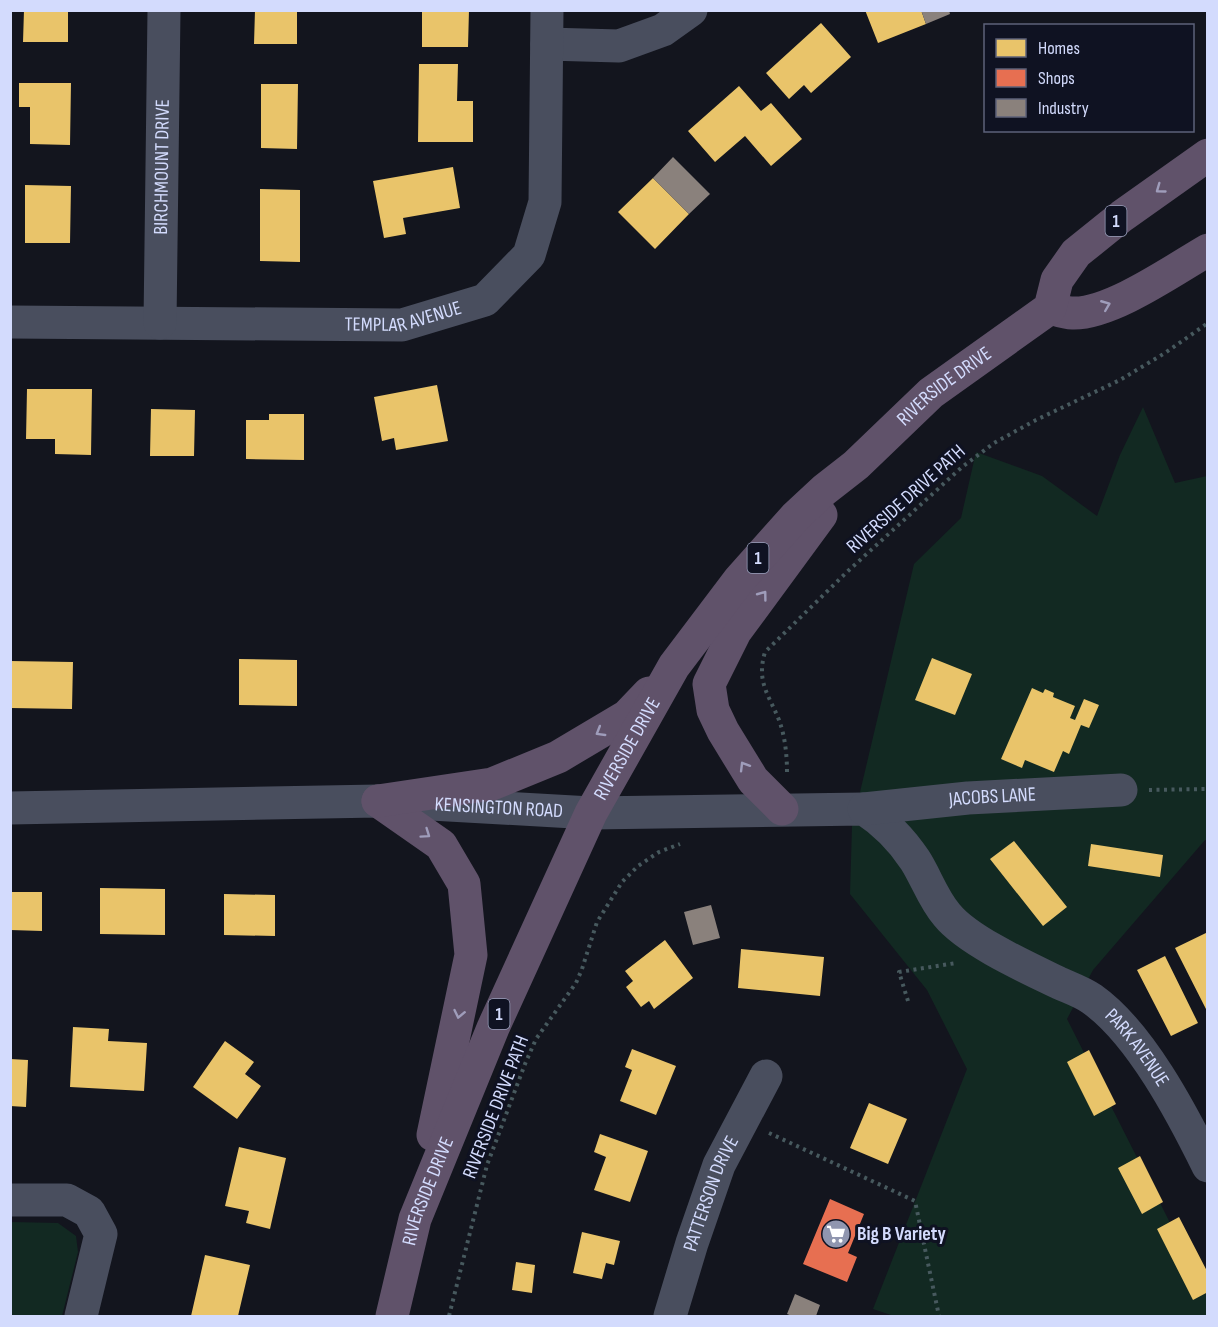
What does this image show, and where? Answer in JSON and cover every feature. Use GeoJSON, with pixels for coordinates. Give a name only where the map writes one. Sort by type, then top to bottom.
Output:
{"type":"FeatureCollection","features":[{"type":"Feature","properties":{"kind":"highway","name":"1"},"geometry":{"type":"LineString","coordinates":[[1050,308],[1057,280],[1076,254],[1122,216],[1208,155]]}},
{"type":"Feature","properties":{"kind":"highway"},"geometry":{"type":"LineString","coordinates":[[1050,308],[1072,313],[1089,312],[1133,293],[1208,250]]}},
{"type":"Feature","properties":{"kind":"highway","name":"RIVERSIDE DRIVE"},"geometry":{"type":"LineString","coordinates":[[392,1317],[415,1219],[493,1028],[591,813],[674,666],[739,580],[796,516],[856,465],[931,393],[1050,308]]}},
{"type":"Feature","properties":{"kind":"highway"},"geometry":{"type":"LineString","coordinates":[[785,794],[753,780],[713,710],[709,684],[735,632],[856,465]]}},
{"type":"Feature","properties":{"kind":"highway"},"geometry":{"type":"LineString","coordinates":[[378,801],[492,784],[558,757],[627,716],[674,666]]}},
{"type":"Feature","properties":{"kind":"highway"},"geometry":{"type":"LineString","coordinates":[[378,801],[441,845],[464,884],[471,955],[415,1219]]}},
{"type":"Feature","properties":{"kind":"street","name":"BIRCHMOUNT DRIVE"},"geometry":{"type":"LineString","coordinates":[[160,323],[164,10]]}},
{"type":"Feature","properties":{"kind":"street","name":"TEMPLAR AVENUE"},"geometry":{"type":"LineString","coordinates":[[10,322],[402,325],[485,300],[529,255],[545,202],[547,10]]}},
{"type":"Feature","properties":{"kind":"street"},"geometry":{"type":"LineString","coordinates":[[547,44],[619,46],[663,30],[691,10]]}},
{"type":"Feature","properties":{"kind":"street","name":"JACOBS LANE"},"geometry":{"type":"LineString","coordinates":[[864,809],[968,798],[1121,790]]}},
{"type":"Feature","properties":{"kind":"street","name":"KENSINGTON ROAD"},"geometry":{"type":"LineString","coordinates":[[10,808],[378,801],[591,813],[785,794],[864,809]]}},
{"type":"Feature","properties":{"kind":"street","name":"PARK AVENUE"},"geometry":{"type":"LineString","coordinates":[[864,809],[897,835],[915,859],[947,915],[979,940],[1026,967],[1091,998],[1122,1024],[1197,1115],[1208,1166]]}},
{"type":"Feature","properties":{"kind":"street","name":"PATTERSON DRIVE"},"geometry":{"type":"LineString","coordinates":[[670,1317],[692,1243],[719,1166],[766,1076]]}},
{"type":"Feature","properties":{"kind":"street"},"geometry":{"type":"LineString","coordinates":[[10,1200],[67,1200],[89,1212],[101,1234],[81,1317]]}},
{"type":"Feature","properties":{"kind":"path","name":"RIVERSIDE DRIVE PATH"},"geometry":{"type":"LineString","coordinates":[[785,794],[784,738],[779,720],[764,691],[762,663],[765,652],[848,571],[953,475],[994,443],[1120,380],[1165,353],[1208,323]]}},
{"type":"Feature","properties":{"kind":"path"},"geometry":{"type":"LineString","coordinates":[[1121,790],[1208,789]]}},
{"type":"Feature","properties":{"kind":"path","name":"RIVERSIDE DRIVE PATH"},"geometry":{"type":"LineString","coordinates":[[449,1317],[487,1165],[536,1039],[576,983],[597,922],[622,882],[638,866],[659,852],[688,843]]}},
{"type":"Feature","properties":{"kind":"path"},"geometry":{"type":"LineString","coordinates":[[908,1001],[899,972],[963,962]]}},
{"type":"Feature","properties":{"kind":"path"},"geometry":{"type":"LineString","coordinates":[[765,1132],[915,1201],[939,1317]]}},
{"type":"Feature","properties":{"kind":"green space"},"geometry":{"type":"Polygon","coordinates":[[[1143,407],[1175,483],[1207,476],[1207,840],[1093,970],[1067,1019],[1207,1296],[1207,1316],[894,1316],[873,1309],[967,1069],[927,990],[850,894],[852,826],[914,564],[961,518],[976,452],[1042,476],[1097,516],[1120,455],[1143,407]]]}},
{"type":"Feature","properties":{"kind":"green space"},"geometry":{"type":"Polygon","coordinates":[[[11,1222],[58,1223],[76,1236],[78,1252],[62,1316],[11,1316],[11,1222]]]}},
{"type":"Feature","properties":{"kind":"building: Homes"},"geometry":{"type":"Polygon","coordinates":[[[24,10],[68,10],[68,42],[23,42],[24,10]]]}},
{"type":"Feature","properties":{"kind":"building: Homes"},"geometry":{"type":"Polygon","coordinates":[[[255,10],[297,10],[297,44],[254,44],[255,10]]]}},
{"type":"Feature","properties":{"kind":"building: Homes"},"geometry":{"type":"Polygon","coordinates":[[[422,10],[469,10],[468,47],[422,47],[422,10]]]}},
{"type":"Feature","properties":{"kind":"building: Homes"},"geometry":{"type":"Polygon","coordinates":[[[865,10],[921,10],[926,24],[878,43],[865,10]]]}},
{"type":"Feature","properties":{"kind":"building: Homes"},"geometry":{"type":"Polygon","coordinates":[[[821,23],[851,57],[811,93],[804,85],[789,99],[766,73],[821,23]]]}},
{"type":"Feature","properties":{"kind":"building: Homes"},"geometry":{"type":"Polygon","coordinates":[[[419,64],[458,64],[457,101],[473,101],[473,142],[418,142],[419,64]]]}},
{"type":"Feature","properties":{"kind":"building: Homes"},"geometry":{"type":"Polygon","coordinates":[[[19,83],[71,83],[70,145],[30,144],[30,107],[19,107],[19,83]]]}},
{"type":"Feature","properties":{"kind":"building: Homes"},"geometry":{"type":"Polygon","coordinates":[[[261,84],[298,84],[297,149],[261,148],[261,84]]]}},
{"type":"Feature","properties":{"kind":"building: Homes"},"geometry":{"type":"Polygon","coordinates":[[[739,86],[761,111],[771,103],[802,139],[771,166],[745,136],[715,162],[688,131],[739,86]]]}},
{"type":"Feature","properties":{"kind":"building: Homes"},"geometry":{"type":"Polygon","coordinates":[[[453,167],[460,208],[403,218],[406,234],[384,238],[373,181],[453,167]]]}},
{"type":"Feature","properties":{"kind":"building: Homes"},"geometry":{"type":"Polygon","coordinates":[[[653,178],[689,214],[655,249],[618,212],[653,178]]]}},
{"type":"Feature","properties":{"kind":"building: Homes"},"geometry":{"type":"Polygon","coordinates":[[[25,185],[71,186],[70,243],[25,243],[25,185]]]}},
{"type":"Feature","properties":{"kind":"building: Homes"},"geometry":{"type":"Polygon","coordinates":[[[260,189],[300,190],[300,262],[260,261],[260,189]]]}},
{"type":"Feature","properties":{"kind":"building: Homes"},"geometry":{"type":"Polygon","coordinates":[[[437,385],[448,441],[396,450],[394,438],[382,441],[374,397],[437,385]]]}},
{"type":"Feature","properties":{"kind":"building: Homes"},"geometry":{"type":"Polygon","coordinates":[[[27,389],[92,389],[91,455],[55,454],[55,439],[26,439],[27,389]]]}},
{"type":"Feature","properties":{"kind":"building: Homes"},"geometry":{"type":"Polygon","coordinates":[[[151,409],[195,410],[194,456],[150,456],[151,409]]]}},
{"type":"Feature","properties":{"kind":"building: Homes"},"geometry":{"type":"Polygon","coordinates":[[[269,414],[304,414],[304,460],[246,459],[246,420],[269,420],[269,414]]]}},
{"type":"Feature","properties":{"kind":"building: Homes"},"geometry":{"type":"Polygon","coordinates":[[[932,658],[972,674],[955,715],[915,700],[932,658]]]}},
{"type":"Feature","properties":{"kind":"building: Homes"},"geometry":{"type":"Polygon","coordinates":[[[239,659],[297,660],[297,706],[239,705],[239,659]]]}},
{"type":"Feature","properties":{"kind":"building: Homes"},"geometry":{"type":"Polygon","coordinates":[[[10,661],[73,662],[72,709],[10,708],[10,661]]]}},
{"type":"Feature","properties":{"kind":"building: Homes"},"geometry":{"type":"Polygon","coordinates":[[[1032,688],[1043,693],[1045,689],[1054,693],[1053,697],[1075,706],[1070,718],[1075,720],[1084,699],[1099,705],[1089,728],[1081,725],[1069,754],[1063,751],[1054,772],[1025,760],[1022,768],[1001,759],[1032,688]]]}},
{"type":"Feature","properties":{"kind":"building: Homes"},"geometry":{"type":"Polygon","coordinates":[[[1014,841],[1067,907],[1043,926],[990,859],[1014,841]]]}},
{"type":"Feature","properties":{"kind":"building: Homes"},"geometry":{"type":"Polygon","coordinates":[[[1091,844],[1163,855],[1160,877],[1088,866],[1091,844]]]}},
{"type":"Feature","properties":{"kind":"building: Homes"},"geometry":{"type":"Polygon","coordinates":[[[100,888],[165,889],[165,935],[100,934],[100,888]]]}},
{"type":"Feature","properties":{"kind":"building: Homes"},"geometry":{"type":"Polygon","coordinates":[[[10,892],[42,892],[42,931],[10,930],[10,892]]]}},
{"type":"Feature","properties":{"kind":"building: Homes"},"geometry":{"type":"Polygon","coordinates":[[[224,894],[275,895],[275,936],[224,935],[224,894]]]}},
{"type":"Feature","properties":{"kind":"building: Homes"},"geometry":{"type":"Polygon","coordinates":[[[1208,932],[1208,1013],[1175,948],[1208,932]]]}},
{"type":"Feature","properties":{"kind":"building: Homes"},"geometry":{"type":"Polygon","coordinates":[[[665,940],[693,978],[654,1009],[649,1001],[641,1007],[626,987],[633,981],[625,971],[665,940]]]}},
{"type":"Feature","properties":{"kind":"building: Homes"},"geometry":{"type":"Polygon","coordinates":[[[741,949],[824,957],[820,996],[738,988],[741,949]]]}},
{"type":"Feature","properties":{"kind":"building: Homes"},"geometry":{"type":"Polygon","coordinates":[[[1165,956],[1198,1023],[1171,1036],[1137,970],[1165,956]]]}},
{"type":"Feature","properties":{"kind":"building: Homes"},"geometry":{"type":"Polygon","coordinates":[[[73,1027],[109,1029],[108,1041],[147,1043],[144,1091],[70,1087],[73,1027]]]}},
{"type":"Feature","properties":{"kind":"building: Homes"},"geometry":{"type":"Polygon","coordinates":[[[225,1041],[254,1062],[245,1074],[261,1086],[237,1119],[193,1087],[225,1041]]]}},
{"type":"Feature","properties":{"kind":"building: Homes"},"geometry":{"type":"Polygon","coordinates":[[[632,1049],[676,1066],[656,1115],[620,1101],[632,1070],[625,1067],[632,1049]]]}},
{"type":"Feature","properties":{"kind":"building: Homes"},"geometry":{"type":"Polygon","coordinates":[[[1089,1050],[1116,1104],[1094,1116],[1067,1062],[1089,1050]]]}},
{"type":"Feature","properties":{"kind":"building: Homes"},"geometry":{"type":"Polygon","coordinates":[[[10,1059],[28,1060],[26,1107],[10,1106],[10,1059]]]}},
{"type":"Feature","properties":{"kind":"building: Homes"},"geometry":{"type":"Polygon","coordinates":[[[869,1103],[907,1119],[888,1164],[850,1148],[869,1103]]]}},
{"type":"Feature","properties":{"kind":"building: Homes"},"geometry":{"type":"Polygon","coordinates":[[[600,1134],[648,1151],[630,1202],[594,1190],[606,1157],[594,1152],[600,1134]]]}},
{"type":"Feature","properties":{"kind":"building: Homes"},"geometry":{"type":"Polygon","coordinates":[[[239,1147],[286,1158],[270,1229],[246,1223],[249,1211],[225,1206],[239,1147]]]}},
{"type":"Feature","properties":{"kind":"building: Homes"},"geometry":{"type":"Polygon","coordinates":[[[1140,1156],[1163,1202],[1142,1214],[1118,1168],[1140,1156]]]}},
{"type":"Feature","properties":{"kind":"building: Homes"},"geometry":{"type":"Polygon","coordinates":[[[1179,1217],[1208,1273],[1208,1292],[1193,1300],[1157,1229],[1179,1217]]]}},
{"type":"Feature","properties":{"kind":"building: Homes"},"geometry":{"type":"Polygon","coordinates":[[[582,1232],[620,1241],[614,1265],[606,1263],[602,1279],[573,1273],[582,1232]]]}},
{"type":"Feature","properties":{"kind":"building: Homes"},"geometry":{"type":"Polygon","coordinates":[[[205,1255],[250,1265],[238,1316],[191,1316],[205,1255]]]}},
{"type":"Feature","properties":{"kind":"building: Homes"},"geometry":{"type":"Polygon","coordinates":[[[516,1262],[535,1265],[532,1293],[512,1290],[516,1262]]]}},
{"type":"Feature","properties":{"kind":"building: Shops","name":"Big B Variety"},"geometry":{"type":"Polygon","coordinates":[[[830,1199],[864,1214],[848,1253],[857,1257],[847,1282],[803,1264],[830,1199]]]}},
{"type":"Feature","properties":{"kind":"building: Industry"},"geometry":{"type":"Polygon","coordinates":[[[921,10],[949,10],[950,14],[926,24],[921,10]]]}},
{"type":"Feature","properties":{"kind":"building: Industry"},"geometry":{"type":"Polygon","coordinates":[[[673,157],[710,194],[689,214],[653,178],[673,157]]]}},
{"type":"Feature","properties":{"kind":"building: Industry"},"geometry":{"type":"Polygon","coordinates":[[[711,905],[720,938],[693,945],[684,912],[711,905]]]}},
{"type":"Feature","properties":{"kind":"building: Industry"},"geometry":{"type":"Polygon","coordinates":[[[795,1294],[820,1305],[816,1316],[787,1314],[795,1294]]]}},
{"type":"Feature","properties":{"kind":"place","name":"Big B Variety"},"geometry":{"type":"Point","coordinates":[836,1234]}}]}
